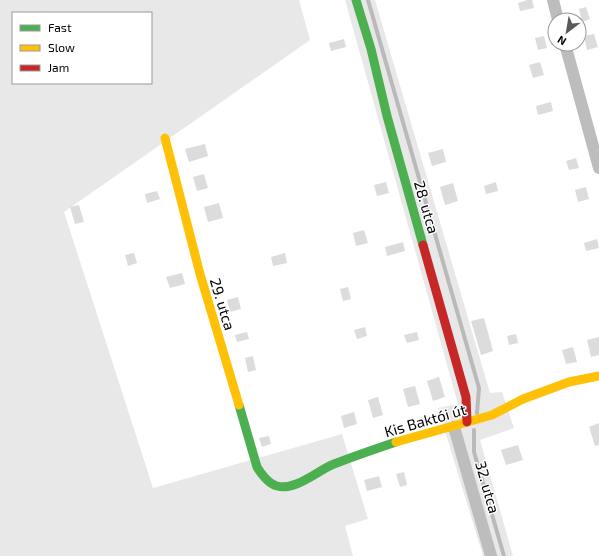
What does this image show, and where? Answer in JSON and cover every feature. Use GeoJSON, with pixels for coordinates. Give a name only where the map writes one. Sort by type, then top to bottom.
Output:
{"type":"FeatureCollection","features":[{"type":"Feature","properties":{"kind":"street","name":"28. utca"},"geometry":{"type":"LineString","coordinates":[[356,0],[371,49],[387,116],[466,397],[467,422]]}},
{"type":"Feature","properties":{"kind":"street"},"geometry":{"type":"LineString","coordinates":[[553,0],[556,12]]}},
{"type":"Feature","properties":{"kind":"street"},"geometry":{"type":"LineString","coordinates":[[567,52],[599,168]]}},
{"type":"Feature","properties":{"kind":"street","name":"29. utca"},"geometry":{"type":"LineString","coordinates":[[165,138],[200,274],[257,467],[263,476]]}},
{"type":"Feature","properties":{"kind":"street","name":"Kis Baktói út"},"geometry":{"type":"LineString","coordinates":[[263,476],[277,486],[292,485],[312,477],[332,465],[366,452],[409,437],[454,427],[492,415],[523,399],[569,382],[599,376]]}},
{"type":"Feature","properties":{"kind":"street","name":"32. utca"},"geometry":{"type":"LineString","coordinates":[[454,427],[491,556]]}},
{"type":"Feature","properties":{"kind":"shaded area"},"geometry":{"type":"Polygon","coordinates":[[[0,0],[299,0],[310,40],[64,212],[153,488],[342,434],[368,519],[345,526],[353,556],[0,556],[0,0]]]}},
{"type":"Feature","properties":{"kind":"shaded area"},"geometry":{"type":"Polygon","coordinates":[[[345,0],[375,0],[490,393],[502,392],[514,428],[480,440],[513,556],[483,556],[438,408],[458,404],[345,0]]]}},
{"type":"Feature","properties":{"kind":"building"},"geometry":{"type":"Polygon","coordinates":[[[532,0],[534,8],[520,11],[518,3],[532,0]]]}},
{"type":"Feature","properties":{"kind":"building"},"geometry":{"type":"Polygon","coordinates":[[[586,7],[590,19],[587,20],[587,12],[580,12],[579,9],[586,7]]]}},
{"type":"Feature","properties":{"kind":"building"},"geometry":{"type":"Polygon","coordinates":[[[594,34],[598,47],[587,50],[587,35],[594,34]]]}},
{"type":"Feature","properties":{"kind":"building"},"geometry":{"type":"Polygon","coordinates":[[[544,36],[547,48],[538,50],[535,38],[544,36]]]}},
{"type":"Feature","properties":{"kind":"building"},"geometry":{"type":"Polygon","coordinates":[[[344,39],[346,47],[331,51],[329,43],[344,39]]]}},
{"type":"Feature","properties":{"kind":"building"},"geometry":{"type":"Polygon","coordinates":[[[540,62],[544,75],[533,78],[529,65],[540,62]]]}},
{"type":"Feature","properties":{"kind":"building"},"geometry":{"type":"Polygon","coordinates":[[[551,102],[553,111],[538,115],[536,106],[551,102]]]}},
{"type":"Feature","properties":{"kind":"building"},"geometry":{"type":"Polygon","coordinates":[[[205,144],[208,156],[189,162],[185,149],[205,144]]]}},
{"type":"Feature","properties":{"kind":"building"},"geometry":{"type":"Polygon","coordinates":[[[443,149],[446,162],[432,166],[428,153],[443,149]]]}},
{"type":"Feature","properties":{"kind":"building"},"geometry":{"type":"Polygon","coordinates":[[[576,158],[579,168],[569,170],[566,161],[576,158]]]}},
{"type":"Feature","properties":{"kind":"building"},"geometry":{"type":"Polygon","coordinates":[[[204,174],[208,188],[197,191],[193,177],[204,174]]]}},
{"type":"Feature","properties":{"kind":"building"},"geometry":{"type":"Polygon","coordinates":[[[386,182],[389,193],[377,196],[374,185],[386,182]]]}},
{"type":"Feature","properties":{"kind":"building"},"geometry":{"type":"Polygon","coordinates":[[[496,182],[498,191],[486,194],[484,186],[496,182]]]}},
{"type":"Feature","properties":{"kind":"building"},"geometry":{"type":"Polygon","coordinates":[[[453,183],[458,201],[445,205],[440,187],[453,183]]]}},
{"type":"Feature","properties":{"kind":"building"},"geometry":{"type":"Polygon","coordinates":[[[586,187],[589,199],[578,202],[575,190],[586,187]]]}},
{"type":"Feature","properties":{"kind":"building"},"geometry":{"type":"Polygon","coordinates":[[[157,191],[160,199],[147,203],[145,194],[157,191]]]}},
{"type":"Feature","properties":{"kind":"building"},"geometry":{"type":"Polygon","coordinates":[[[219,203],[223,218],[208,222],[204,207],[219,203]]]}},
{"type":"Feature","properties":{"kind":"building"},"geometry":{"type":"Polygon","coordinates":[[[79,205],[84,222],[75,224],[70,207],[79,205]]]}},
{"type":"Feature","properties":{"kind":"building"},"geometry":{"type":"Polygon","coordinates":[[[364,230],[368,243],[356,246],[353,233],[364,230]]]}},
{"type":"Feature","properties":{"kind":"building"},"geometry":{"type":"Polygon","coordinates":[[[597,239],[599,248],[586,251],[584,243],[597,239]]]}},
{"type":"Feature","properties":{"kind":"building"},"geometry":{"type":"Polygon","coordinates":[[[403,242],[405,251],[387,256],[385,247],[403,242]]]}},
{"type":"Feature","properties":{"kind":"building"},"geometry":{"type":"Polygon","coordinates":[[[134,253],[137,263],[128,266],[125,255],[134,253]]]}},
{"type":"Feature","properties":{"kind":"building"},"geometry":{"type":"Polygon","coordinates":[[[285,253],[287,263],[273,266],[271,257],[285,253]]]}},
{"type":"Feature","properties":{"kind":"building"},"geometry":{"type":"Polygon","coordinates":[[[182,273],[185,284],[170,288],[166,277],[182,273]]]}},
{"type":"Feature","properties":{"kind":"building"},"geometry":{"type":"Polygon","coordinates":[[[348,287],[351,299],[343,301],[340,289],[348,287]]]}},
{"type":"Feature","properties":{"kind":"building"},"geometry":{"type":"Polygon","coordinates":[[[238,297],[241,309],[230,312],[227,300],[238,297]]]}},
{"type":"Feature","properties":{"kind":"building"},"geometry":{"type":"Polygon","coordinates":[[[484,318],[493,351],[481,355],[471,321],[484,318]]]}},
{"type":"Feature","properties":{"kind":"building"},"geometry":{"type":"Polygon","coordinates":[[[365,327],[367,336],[357,339],[354,330],[365,327]]]}},
{"type":"Feature","properties":{"kind":"building"},"geometry":{"type":"Polygon","coordinates":[[[247,332],[249,339],[237,342],[235,335],[247,332]]]}},
{"type":"Feature","properties":{"kind":"building"},"geometry":{"type":"Polygon","coordinates":[[[417,332],[419,340],[407,343],[404,335],[417,332]]]}},
{"type":"Feature","properties":{"kind":"building"},"geometry":{"type":"Polygon","coordinates":[[[516,334],[518,343],[509,345],[507,336],[516,334]]]}},
{"type":"Feature","properties":{"kind":"building"},"geometry":{"type":"Polygon","coordinates":[[[599,337],[599,355],[591,357],[587,340],[599,337]]]}},
{"type":"Feature","properties":{"kind":"building"},"geometry":{"type":"Polygon","coordinates":[[[573,347],[577,362],[566,364],[562,350],[573,347]]]}},
{"type":"Feature","properties":{"kind":"building"},"geometry":{"type":"Polygon","coordinates":[[[253,356],[256,370],[248,372],[245,358],[253,356]]]}},
{"type":"Feature","properties":{"kind":"building"},"geometry":{"type":"Polygon","coordinates":[[[439,377],[445,397],[433,401],[427,381],[439,377]]]}},
{"type":"Feature","properties":{"kind":"building"},"geometry":{"type":"Polygon","coordinates":[[[415,386],[420,404],[408,407],[403,389],[415,386]]]}},
{"type":"Feature","properties":{"kind":"building"},"geometry":{"type":"Polygon","coordinates":[[[378,397],[383,415],[373,418],[368,400],[378,397]]]}},
{"type":"Feature","properties":{"kind":"building"},"geometry":{"type":"Polygon","coordinates":[[[354,412],[357,424],[344,428],[341,416],[354,412]]]}},
{"type":"Feature","properties":{"kind":"building"},"geometry":{"type":"Polygon","coordinates":[[[599,423],[599,445],[595,446],[589,427],[599,423]]]}},
{"type":"Feature","properties":{"kind":"building"},"geometry":{"type":"Polygon","coordinates":[[[269,436],[271,444],[262,447],[259,438],[269,436]]]}},
{"type":"Feature","properties":{"kind":"building"},"geometry":{"type":"Polygon","coordinates":[[[518,445],[523,460],[506,465],[501,450],[518,445]]]}},
{"type":"Feature","properties":{"kind":"building"},"geometry":{"type":"Polygon","coordinates":[[[404,472],[407,485],[400,487],[396,474],[404,472]]]}},
{"type":"Feature","properties":{"kind":"building"},"geometry":{"type":"Polygon","coordinates":[[[379,476],[382,487],[367,491],[364,480],[379,476]]]}},
{"type":"Feature","properties":{"kind":"waterway"},"geometry":{"type":"LineString","coordinates":[[368,0],[479,388],[477,413]]}},
{"type":"Feature","properties":{"kind":"waterway"},"geometry":{"type":"LineString","coordinates":[[474,430],[474,452],[504,556]]}},
{"type":"Feature","properties":{"kind":"traffic: fast"},"geometry":{"type":"LineString","coordinates":[[356,0],[371,49],[387,116],[423,245]]}},
{"type":"Feature","properties":{"kind":"traffic: fast"},"geometry":{"type":"LineString","coordinates":[[239,405],[257,467],[268,481],[277,486],[292,486],[334,464],[396,442]]}},
{"type":"Feature","properties":{"kind":"traffic: slow"},"geometry":{"type":"LineString","coordinates":[[165,138],[200,274],[239,405]]}},
{"type":"Feature","properties":{"kind":"traffic: slow"},"geometry":{"type":"LineString","coordinates":[[396,442],[492,415],[523,399],[569,382],[599,376]]}},
{"type":"Feature","properties":{"kind":"traffic: jam"},"geometry":{"type":"LineString","coordinates":[[423,245],[466,397],[467,422]]}}]}
